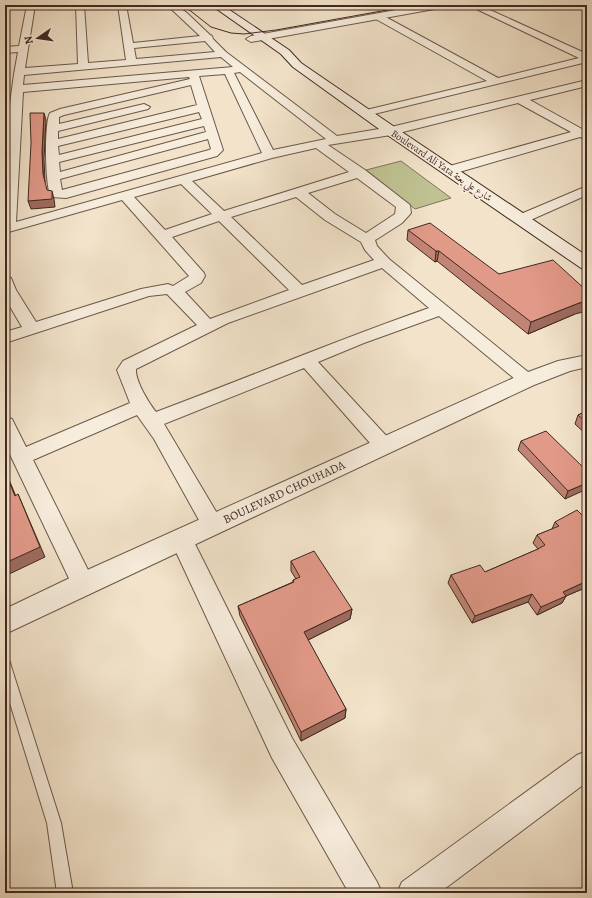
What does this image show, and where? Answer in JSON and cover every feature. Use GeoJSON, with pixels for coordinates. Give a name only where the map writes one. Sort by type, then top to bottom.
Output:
{"type":"FeatureCollection","features":[{"type":"Feature","properties":{"kind":"main road"},"geometry":{"type":"LineString","coordinates":[[263,37],[440,5]]}},
{"type":"Feature","properties":{"kind":"main road","name":"Boulevard Ali Yata شارع علي يعتة"},"geometry":{"type":"LineString","coordinates":[[212,7],[239,30],[263,37],[285,52],[297,64],[391,131],[451,170],[587,264]]}},
{"type":"Feature","properties":{"kind":"main road","name":"Boulevard Ali Yata شارع علي يعتة"},"geometry":{"type":"LineString","coordinates":[[212,7],[250,33],[274,54],[297,64]]}},
{"type":"Feature","properties":{"kind":"main road"},"geometry":{"type":"LineString","coordinates":[[250,33],[265,25]]}},
{"type":"Feature","properties":{"kind":"main road","name":"BOULEVARD CHOUHADA"},"geometry":{"type":"LineString","coordinates":[[565,366],[587,348]]}},
{"type":"Feature","properties":{"kind":"main road","name":"BOULEVARD CHOUHADA"},"geometry":{"type":"LineString","coordinates":[[5,622],[83,584],[527,380],[565,366],[587,361]]}},
{"type":"Feature","properties":{"kind":"street"},"geometry":{"type":"LineString","coordinates":[[31,5],[19,72],[6,228],[269,155],[335,140],[391,131],[587,83]]}},
{"type":"Feature","properties":{"kind":"street"},"geometry":{"type":"LineString","coordinates":[[80,5],[83,66]]}},
{"type":"Feature","properties":{"kind":"street"},"geometry":{"type":"LineString","coordinates":[[122,5],[130,46],[131,62]]}},
{"type":"Feature","properties":{"kind":"street"},"geometry":{"type":"LineString","coordinates":[[171,5],[209,38],[223,54],[241,69],[335,140]]}},
{"type":"Feature","properties":{"kind":"street"},"geometry":{"type":"LineString","coordinates":[[472,5],[587,58]]}},
{"type":"Feature","properties":{"kind":"street"},"geometry":{"type":"LineString","coordinates":[[377,16],[497,82]]}},
{"type":"Feature","properties":{"kind":"street"},"geometry":{"type":"LineString","coordinates":[[130,46],[209,38]]}},
{"type":"Feature","properties":{"kind":"street"},"geometry":{"type":"LineString","coordinates":[[5,50],[24,48]]}},
{"type":"Feature","properties":{"kind":"street"},"geometry":{"type":"LineString","coordinates":[[19,72],[223,54]]}},
{"type":"Feature","properties":{"kind":"street"},"geometry":{"type":"LineString","coordinates":[[366,113],[497,82],[587,58]]}},
{"type":"Feature","properties":{"kind":"street"},"geometry":{"type":"LineString","coordinates":[[39,115],[54,115],[60,112],[194,77],[241,69]]}},
{"type":"Feature","properties":{"kind":"street"},"geometry":{"type":"LineString","coordinates":[[228,70],[269,155]]}},
{"type":"Feature","properties":{"kind":"street"},"geometry":{"type":"LineString","coordinates":[[18,89],[194,77]]}},
{"type":"Feature","properties":{"kind":"street"},"geometry":{"type":"LineString","coordinates":[[54,115],[53,160],[55,191],[56,194],[66,194],[213,153],[218,148],[204,107],[195,94],[194,77]]}},
{"type":"Feature","properties":{"kind":"street"},"geometry":{"type":"LineString","coordinates":[[521,100],[585,134]]}},
{"type":"Feature","properties":{"kind":"street"},"geometry":{"type":"LineString","coordinates":[[53,129],[153,104]]}},
{"type":"Feature","properties":{"kind":"street"},"geometry":{"type":"LineString","coordinates":[[53,144],[204,107]]}},
{"type":"Feature","properties":{"kind":"street"},"geometry":{"type":"LineString","coordinates":[[53,160],[208,121]]}},
{"type":"Feature","properties":{"kind":"street"},"geometry":{"type":"LineString","coordinates":[[54,177],[213,134]]}},
{"type":"Feature","properties":{"kind":"street"},"geometry":{"type":"LineString","coordinates":[[451,170],[585,134]]}},
{"type":"Feature","properties":{"kind":"street"},"geometry":{"type":"LineString","coordinates":[[318,144],[403,205],[404,211],[402,216],[381,228],[368,240]]}},
{"type":"Feature","properties":{"kind":"street"},"geometry":{"type":"LineString","coordinates":[[161,236],[360,173]]}},
{"type":"Feature","properties":{"kind":"street"},"geometry":{"type":"LineString","coordinates":[[182,179],[300,292]]}},
{"type":"Feature","properties":{"kind":"street"},"geometry":{"type":"LineString","coordinates":[[521,219],[587,190]]}},
{"type":"Feature","properties":{"kind":"street"},"geometry":{"type":"LineString","coordinates":[[298,192],[330,217],[368,240],[370,247],[384,262],[527,380]]}},
{"type":"Feature","properties":{"kind":"street"},"geometry":{"type":"LineString","coordinates":[[5,338],[147,292],[168,289],[175,290],[196,280],[197,276],[191,266],[161,236],[124,195]]}},
{"type":"Feature","properties":{"kind":"street"},"geometry":{"type":"LineString","coordinates":[[213,525],[146,414],[127,375],[126,370],[129,365],[183,340],[222,319],[384,262]]}},
{"type":"Feature","properties":{"kind":"street"},"geometry":{"type":"LineString","coordinates":[[5,281],[8,290],[32,329]]}},
{"type":"Feature","properties":{"kind":"street"},"geometry":{"type":"LineString","coordinates":[[175,290],[207,326]]}},
{"type":"Feature","properties":{"kind":"street"},"geometry":{"type":"LineString","coordinates":[[21,457],[306,360],[358,339],[441,309]]}},
{"type":"Feature","properties":{"kind":"street"},"geometry":{"type":"LineString","coordinates":[[306,360],[384,446]]}},
{"type":"Feature","properties":{"kind":"street"},"geometry":{"type":"LineString","coordinates":[[7,434],[21,457],[83,584]]}},
{"type":"Feature","properties":{"kind":"street"},"geometry":{"type":"LineString","coordinates":[[181,539],[282,748],[366,893]]}},
{"type":"Feature","properties":{"kind":"street"},"geometry":{"type":"LineString","coordinates":[[413,893],[587,764]]}},
{"type":"Feature","properties":{"kind":"lane"},"geometry":{"type":"LineString","coordinates":[[5,666],[8,689],[54,823],[65,893]]}},
{"type":"Feature","properties":{"kind":"green space"},"geometry":{"type":"Polygon","coordinates":[[[401,161],[451,198],[415,209],[366,170],[401,161]]]}},
{"type":"Feature","properties":{"kind":"building"},"geometry":{"type":"Polygon","coordinates":[[[30,113],[44,113],[42,152],[43,174],[47,190],[52,191],[52,199],[28,201],[31,143],[30,113]]]}},
{"type":"Feature","properties":{"kind":"building"},"geometry":{"type":"Polygon","coordinates":[[[430,223],[499,274],[553,260],[587,291],[587,301],[531,322],[439,251],[436,251],[408,230],[430,223]]]}},
{"type":"Feature","properties":{"kind":"building"},"geometry":{"type":"Polygon","coordinates":[[[587,411],[587,423],[578,415],[587,411]]]}},
{"type":"Feature","properties":{"kind":"building"},"geometry":{"type":"Polygon","coordinates":[[[546,431],[587,471],[587,483],[568,491],[521,441],[546,431]]]}},
{"type":"Feature","properties":{"kind":"building"},"geometry":{"type":"Polygon","coordinates":[[[5,472],[15,496],[18,494],[40,547],[5,563],[5,472]]]}},
{"type":"Feature","properties":{"kind":"building"},"geometry":{"type":"Polygon","coordinates":[[[577,510],[587,520],[587,581],[563,592],[566,596],[541,607],[532,594],[475,616],[451,575],[480,565],[485,572],[538,549],[545,545],[537,535],[559,526],[555,522],[577,510]]]}},
{"type":"Feature","properties":{"kind":"building"},"geometry":{"type":"Polygon","coordinates":[[[314,551],[352,609],[304,632],[346,709],[301,732],[238,606],[294,582],[293,580],[300,577],[291,561],[314,551]]]}},
{"type":"Feature","properties":{"kind":"tram line"},"geometry":{"type":"LineString","coordinates":[[183,5],[211,27],[231,33],[244,34],[276,30],[415,5]]}}]}
